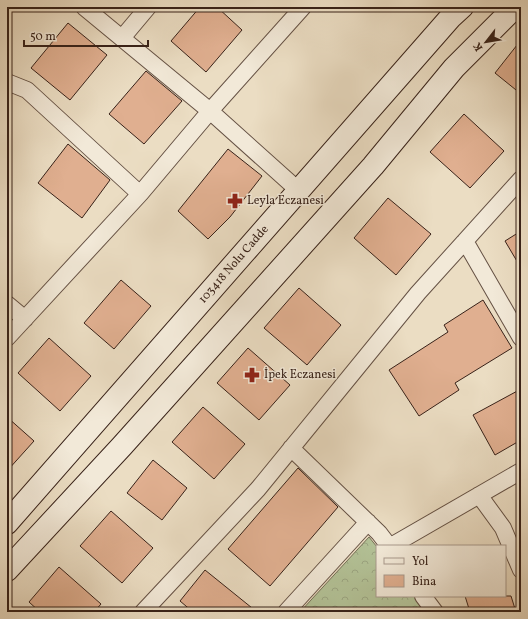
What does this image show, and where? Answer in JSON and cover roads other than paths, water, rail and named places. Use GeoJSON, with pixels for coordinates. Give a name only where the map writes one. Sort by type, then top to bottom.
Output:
{"type":"FeatureCollection","features":[{"type":"Feature","properties":{"kind":"main road","name":"103418 Nolu Cadde"},"geometry":{"type":"LineString","coordinates":[[7,523],[298,190],[450,18],[462,7]]}},
{"type":"Feature","properties":{"kind":"main road"},"geometry":{"type":"LineString","coordinates":[[7,570],[122,446],[373,166],[454,68],[515,7]]}},
{"type":"Feature","properties":{"kind":"street"},"geometry":{"type":"LineString","coordinates":[[84,7],[210,111],[298,190]]}},
{"type":"Feature","properties":{"kind":"street"},"geometry":{"type":"LineString","coordinates":[[122,38],[148,7]]}},
{"type":"Feature","properties":{"kind":"street"},"geometry":{"type":"LineString","coordinates":[[7,338],[140,194],[210,111],[303,7]]}},
{"type":"Feature","properties":{"kind":"street"},"geometry":{"type":"LineString","coordinates":[[7,82],[27,90],[140,194]]}},
{"type":"Feature","properties":{"kind":"street"},"geometry":{"type":"LineString","coordinates":[[143,612],[258,489],[418,293],[521,179]]}},
{"type":"Feature","properties":{"kind":"street"},"geometry":{"type":"LineString","coordinates":[[465,241],[521,338]]}},
{"type":"Feature","properties":{"kind":"street"},"geometry":{"type":"LineString","coordinates":[[7,304],[25,319]]}},
{"type":"Feature","properties":{"kind":"street"},"geometry":{"type":"LineString","coordinates":[[292,448],[368,522],[389,545]]}},
{"type":"Feature","properties":{"kind":"street"},"geometry":{"type":"LineString","coordinates":[[392,545],[521,470]]}},
{"type":"Feature","properties":{"kind":"street"},"geometry":{"type":"LineString","coordinates":[[480,495],[503,528],[521,570]]}},
{"type":"Feature","properties":{"kind":"street"},"geometry":{"type":"LineString","coordinates":[[286,612],[368,522]]}},
{"type":"Feature","properties":{"kind":"street"},"geometry":{"type":"LineString","coordinates":[[424,597],[435,612]]}},
{"type":"Feature","properties":{"kind":"place","name":"Leyla Eczanesi"},"geometry":{"type":"Point","coordinates":[235,201]}},
{"type":"Feature","properties":{"kind":"place","name":"İpek Eczanesi"},"geometry":{"type":"Point","coordinates":[252,375]}}]}
